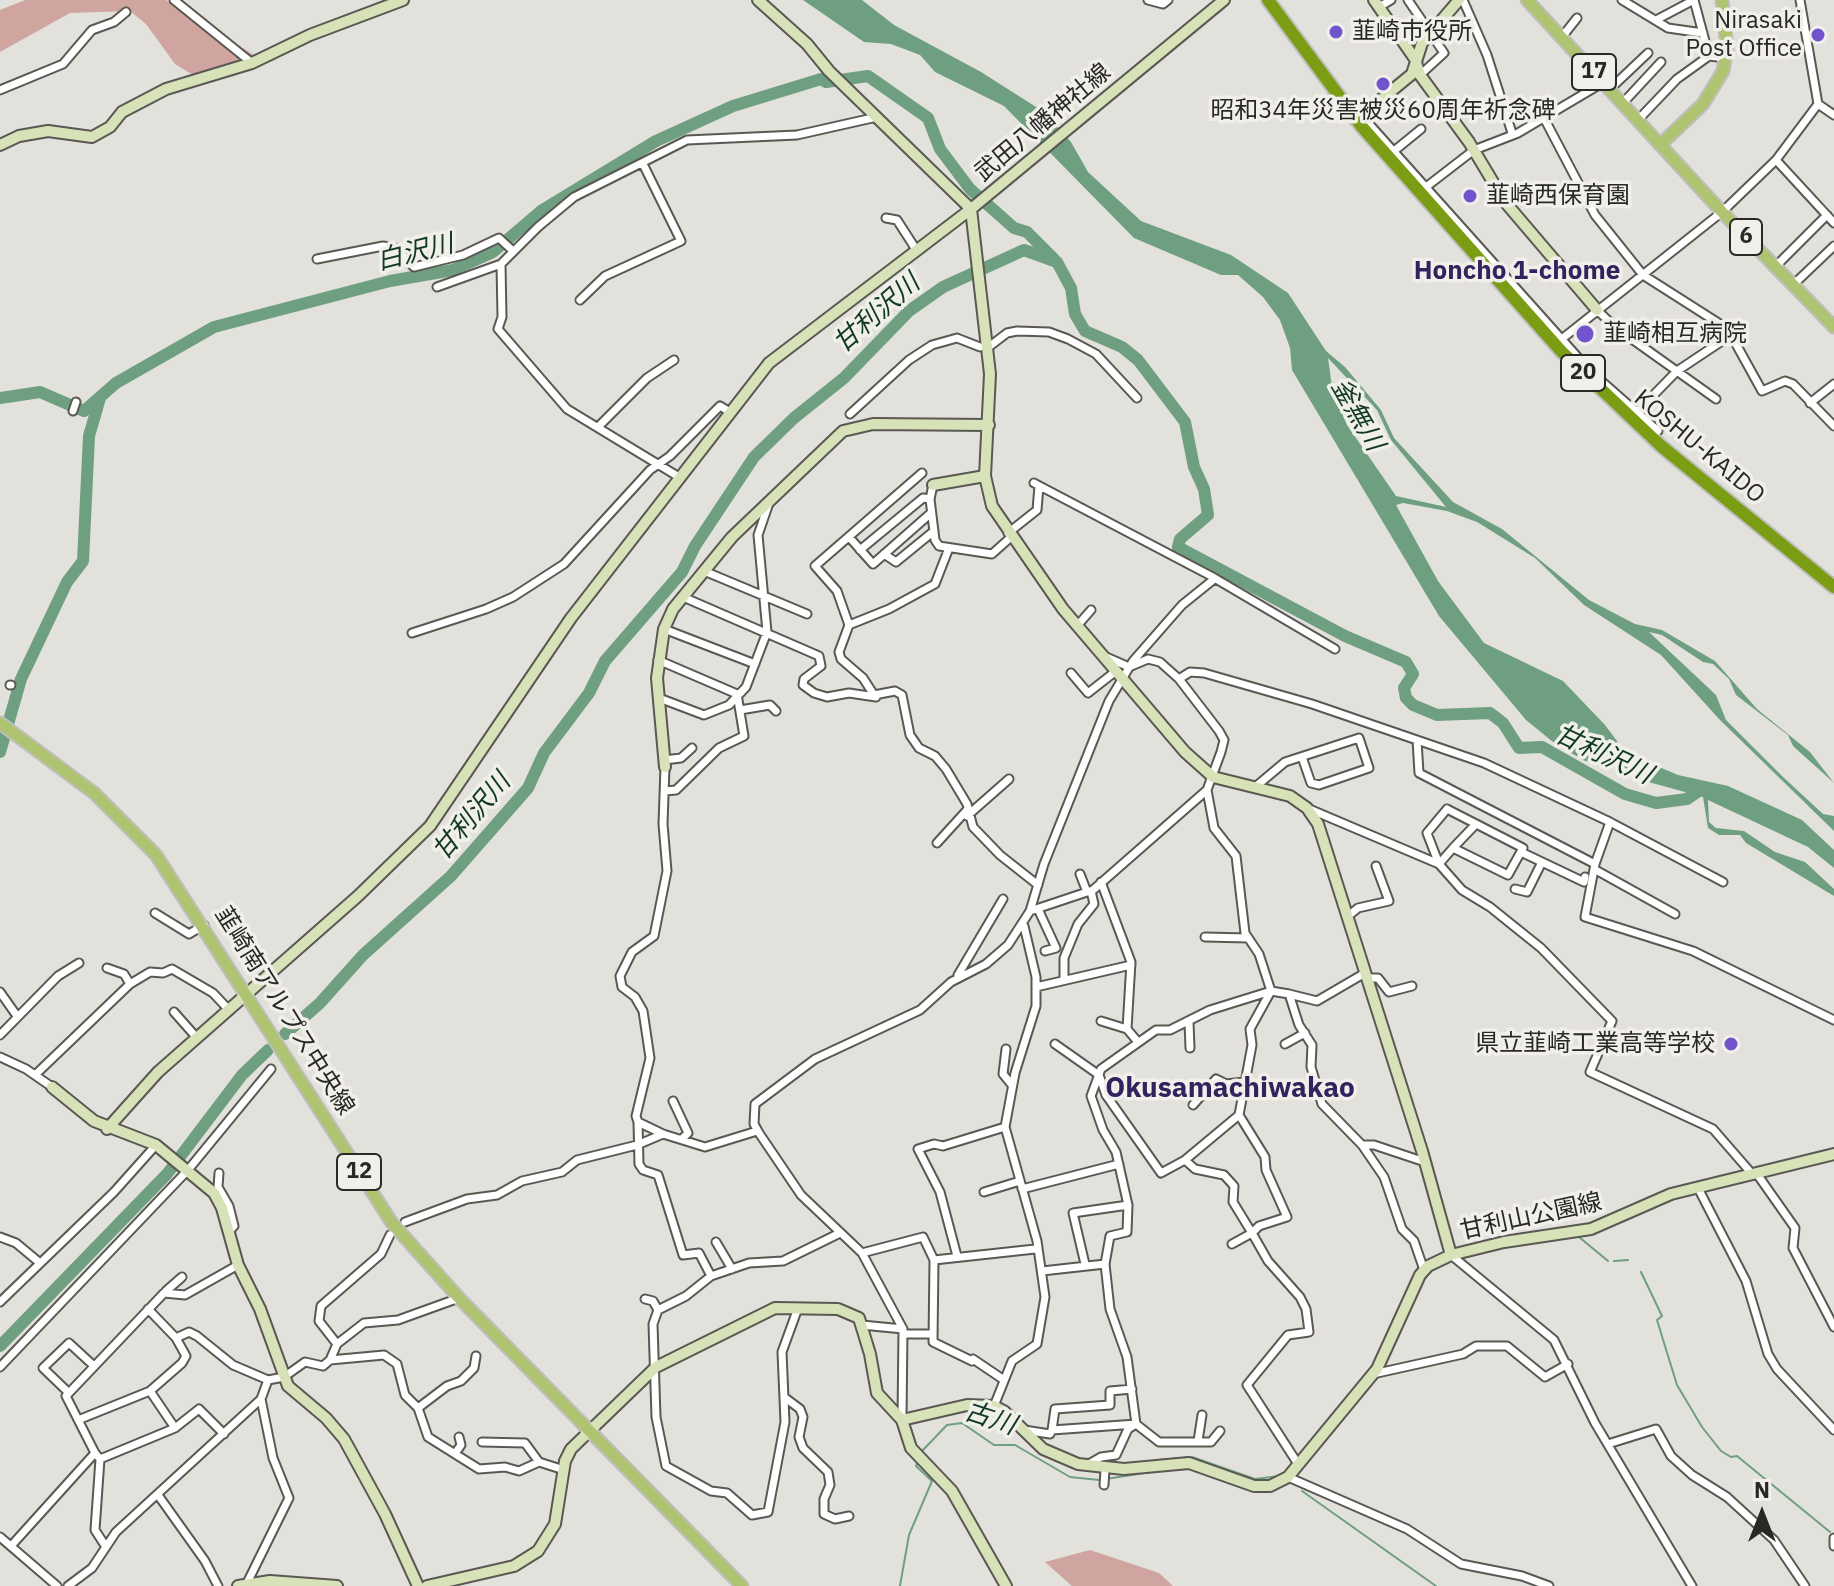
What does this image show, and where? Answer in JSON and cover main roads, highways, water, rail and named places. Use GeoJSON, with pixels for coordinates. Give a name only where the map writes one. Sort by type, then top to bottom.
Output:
{"type":"FeatureCollection","features":[{"type":"Feature","properties":{"kind":"highway","name":"KOSHU-KAIDO"},"geometry":{"type":"LineString","coordinates":[[1268,0],[1359,118],[1561,351],[1618,408],[1834,587]]}},
{"type":"Feature","properties":{"kind":"main road","name":"17"},"geometry":{"type":"LineString","coordinates":[[1527,0],[1660,145]]}},
{"type":"Feature","properties":{"kind":"main road"},"geometry":{"type":"LineString","coordinates":[[1660,145],[1716,87],[1726,58],[1722,0]]}},
{"type":"Feature","properties":{"kind":"main road","name":"6"},"geometry":{"type":"LineString","coordinates":[[1660,145],[1834,327]]}},
{"type":"Feature","properties":{"kind":"main road","name":"韮崎南アルプス中央線"},"geometry":{"type":"LineString","coordinates":[[0,723],[94,793],[156,855],[204,925],[392,1223],[459,1298],[742,1586]]}},
{"type":"Feature","properties":{"kind":"waterway","name":"白沢川"},"geometry":{"type":"LineString","coordinates":[[0,398],[40,392],[84,411],[116,383],[214,327],[390,281],[453,270],[493,252],[541,211],[656,141],[733,106],[821,79],[826,82],[868,76],[928,118],[940,149],[970,189],[1014,228],[1027,232],[1054,259]]}},
{"type":"Feature","properties":{"kind":"waterway","name":"甘利沢川"},"geometry":{"type":"LineString","coordinates":[[285,1034],[320,1003],[363,955],[451,876],[528,788],[544,753],[589,693],[605,661],[682,572],[695,546],[754,457],[794,418],[844,378],[909,311],[943,287],[1024,250],[1057,262],[1071,288],[1075,314],[1085,331],[1122,347],[1138,360],[1185,422],[1208,515],[1180,539],[1178,547],[1345,636],[1406,662],[1413,674],[1404,688],[1406,698],[1413,705],[1437,715],[1490,713],[1503,723],[1519,748],[1542,747],[1625,794],[1656,803],[1687,799],[1703,788]]}},
{"type":"Feature","properties":{"kind":"waterway","name":"白沢川"},"geometry":{"type":"LineString","coordinates":[[0,752],[21,679],[67,582],[83,561],[89,436],[100,398]]}},
{"type":"Feature","properties":{"kind":"waterway","name":"甘利沢川"},"geometry":{"type":"LineString","coordinates":[[0,1346],[167,1174],[242,1075],[268,1050]]}},
{"type":"Feature","properties":{"kind":"waterway"},"geometry":{"type":"LineString","coordinates":[[1579,1237],[1608,1261]]}},
{"type":"Feature","properties":{"kind":"waterway"},"geometry":{"type":"LineString","coordinates":[[1614,1261],[1628,1260]]}},
{"type":"Feature","properties":{"kind":"waterway"},"geometry":{"type":"LineString","coordinates":[[1641,1272],[1662,1316],[1657,1320],[1677,1385],[1702,1427],[1721,1451],[1731,1457],[1737,1456],[1830,1532]]}},
{"type":"Feature","properties":{"kind":"waterway","name":"古川"},"geometry":{"type":"LineString","coordinates":[[922,1451],[947,1425],[962,1423],[994,1445],[1015,1445],[1070,1477],[1099,1480],[1151,1472]]}},
{"type":"Feature","properties":{"kind":"waterway","name":"古川"},"geometry":{"type":"LineString","coordinates":[[1158,1460],[1192,1457],[1255,1479],[1280,1476]]}},
{"type":"Feature","properties":{"kind":"waterway","name":"古川"},"geometry":{"type":"LineString","coordinates":[[900,1586],[909,1535],[932,1481],[916,1466],[918,1461]]}},
{"type":"Feature","properties":{"kind":"waterway","name":"古川"},"geometry":{"type":"LineString","coordinates":[[1302,1491],[1436,1586]]}},
{"type":"Feature","properties":{"kind":"place","name":"韮崎市役所"},"geometry":{"type":"Point","coordinates":[1336,32]}},
{"type":"Feature","properties":{"kind":"place","name":"Nirasaki Post Office"},"geometry":{"type":"Point","coordinates":[1818,35]}},
{"type":"Feature","properties":{"kind":"place","name":"昭和34年災害被災60周年祈念碑"},"geometry":{"type":"Point","coordinates":[1383,84]}},
{"type":"Feature","properties":{"kind":"place","name":"韮崎西保育園"},"geometry":{"type":"Point","coordinates":[1470,196]}},
{"type":"Feature","properties":{"kind":"place","name":"韮崎相互病院"},"geometry":{"type":"Point","coordinates":[1585,334]}},
{"type":"Feature","properties":{"kind":"place","name":"県立韮崎工業高等学校"},"geometry":{"type":"Point","coordinates":[1731,1044]}},
{"type":"Feature","properties":{"kind":"district","name":"Honcho 1-chome"},"geometry":{"type":"Point","coordinates":[1517,271]}},
{"type":"Feature","properties":{"kind":"district","name":"Okusamachiwakao"},"geometry":{"type":"Point","coordinates":[1230,1089]}},
{"type":"Feature","properties":{"kind":"water label","name":"釜無川"},"geometry":{"type":"Point","coordinates":[1357,415]}}]}
